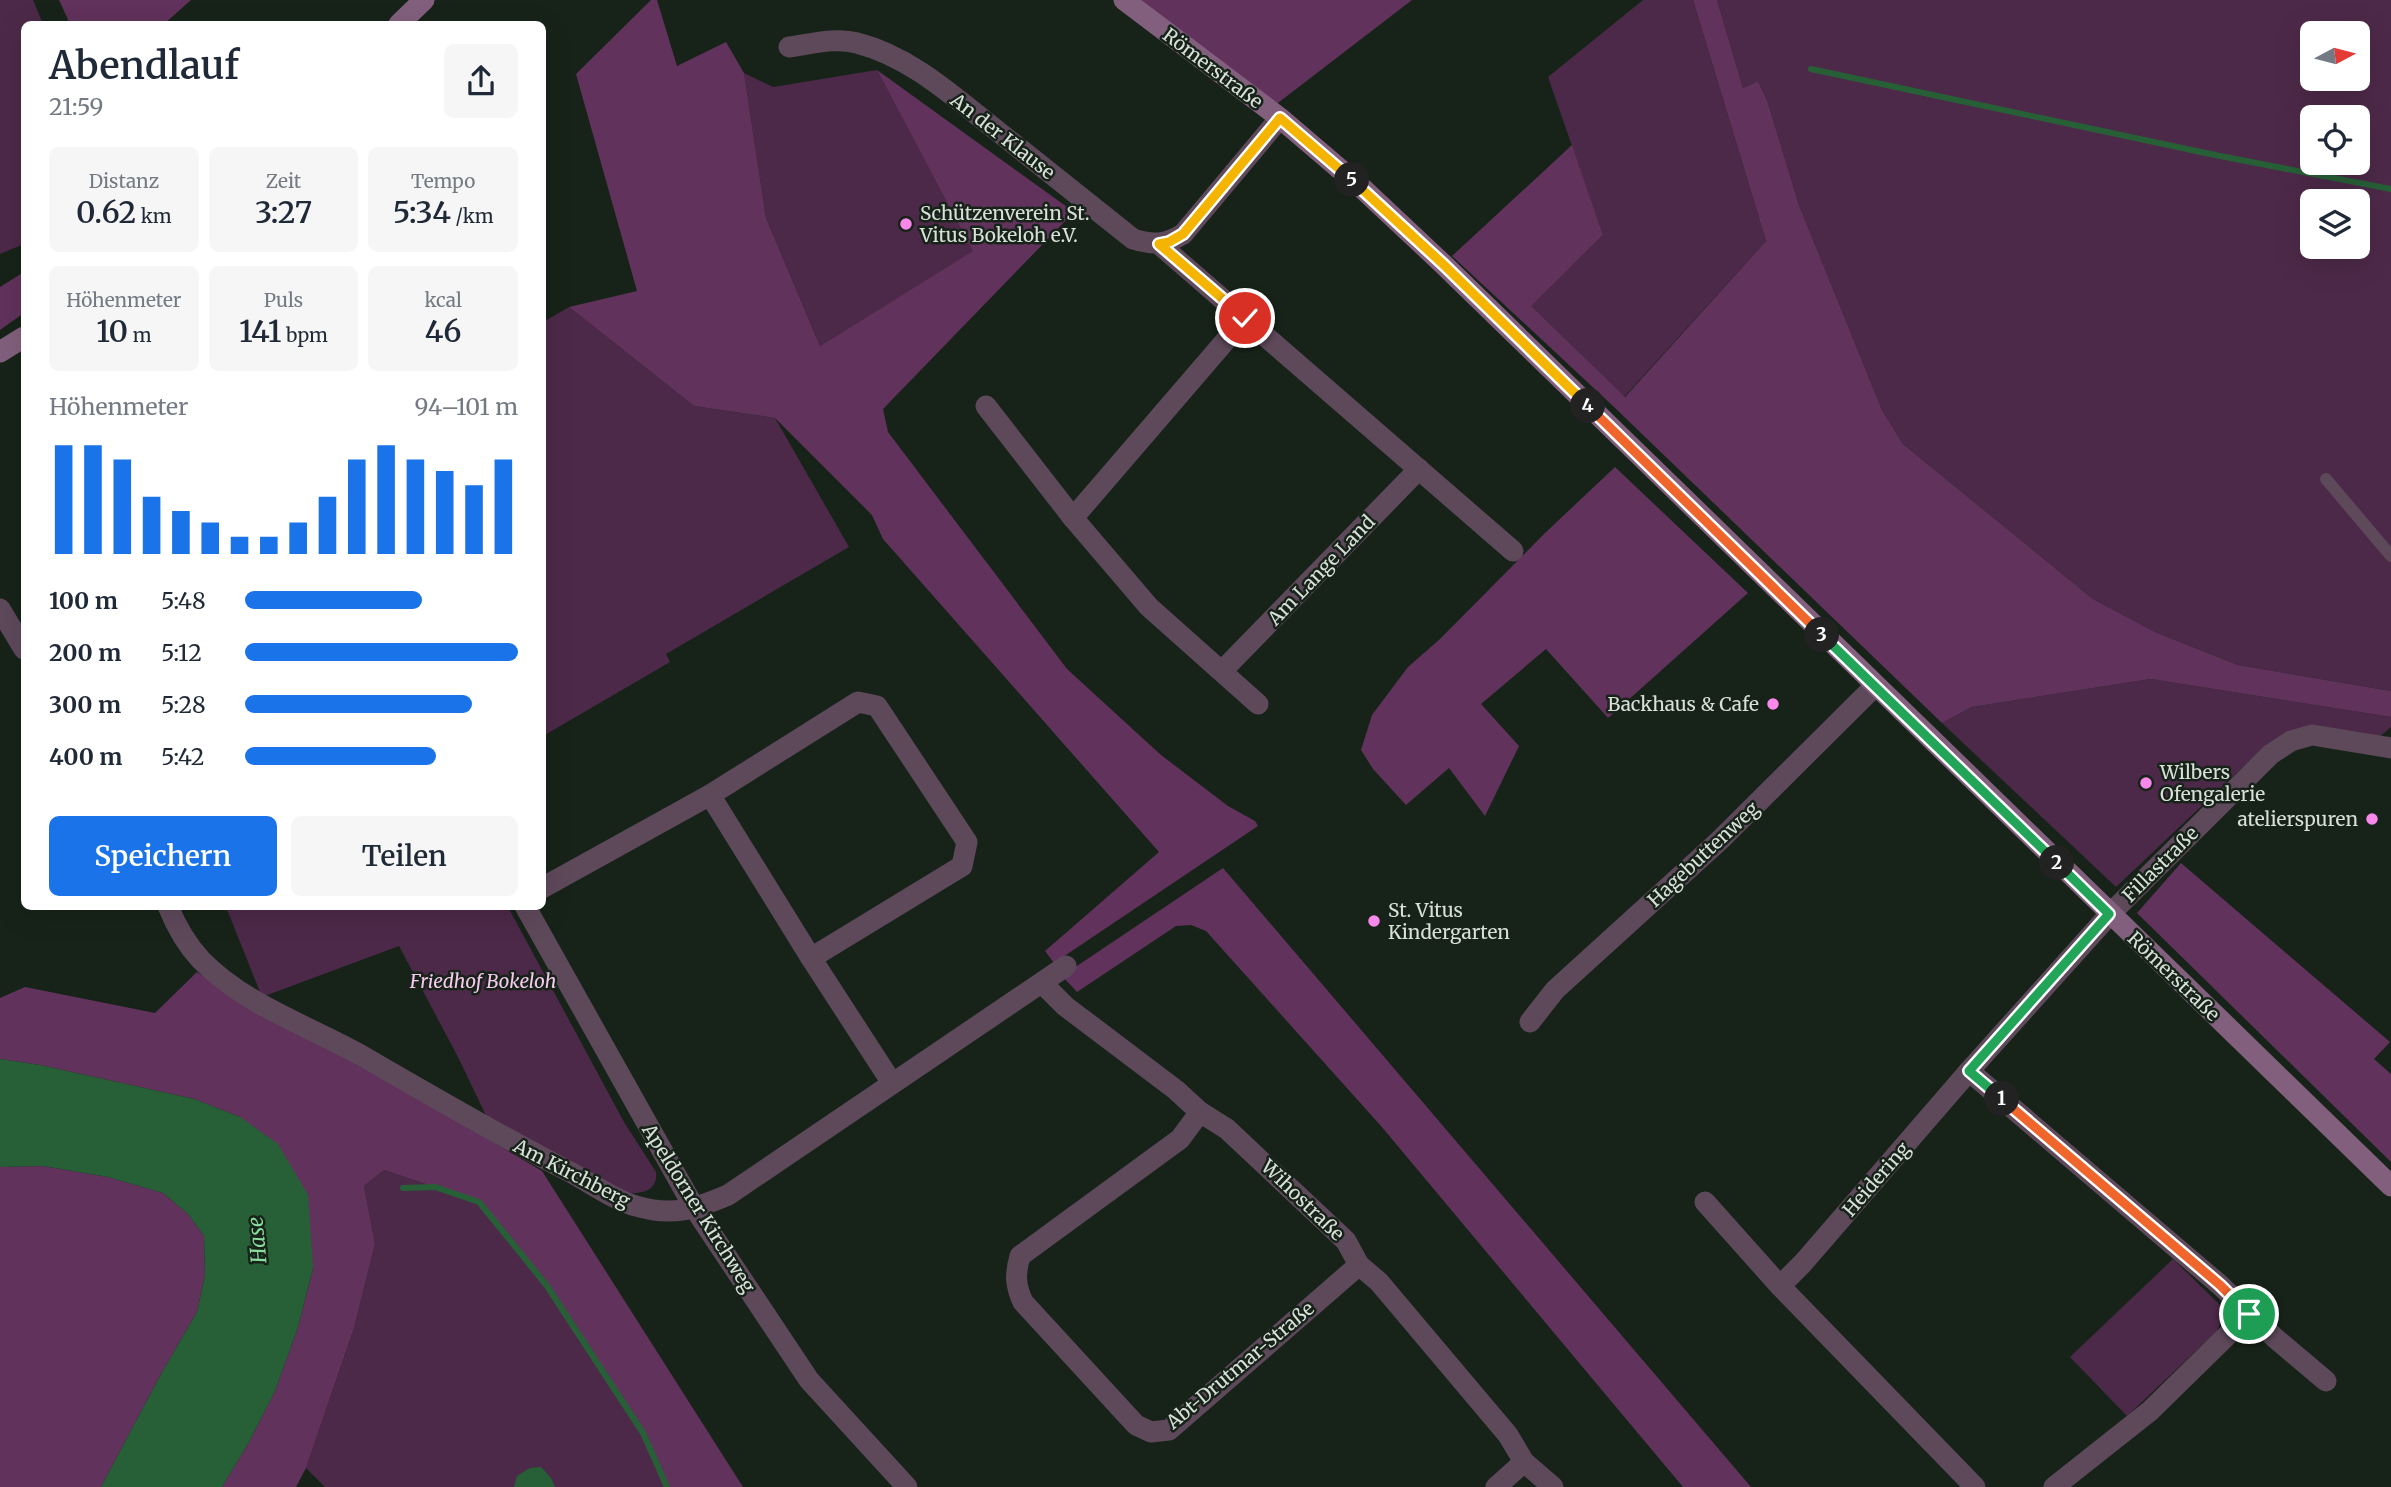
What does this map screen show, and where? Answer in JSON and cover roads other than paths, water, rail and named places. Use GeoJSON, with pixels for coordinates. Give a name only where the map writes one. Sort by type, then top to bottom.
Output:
{"type":"FeatureCollection","features":[{"type":"Feature","properties":{"kind":"street"},"geometry":{"type":"LineString","coordinates":[[403,21],[424,0]]}},
{"type":"Feature","properties":{"kind":"street","name":"Römerstraße"},"geometry":{"type":"LineString","coordinates":[[1124,0],[1280,118],[1362,188],[2391,1186]]}},
{"type":"Feature","properties":{"kind":"street","name":"An der Klause"},"geometry":{"type":"LineString","coordinates":[[789,47],[833,40],[855,42],[911,65],[1133,239],[1152,245],[1159,244]]}},
{"type":"Feature","properties":{"kind":"street"},"geometry":{"type":"LineString","coordinates":[[1159,244],[1183,234],[1280,118]]}},
{"type":"Feature","properties":{"kind":"street"},"geometry":{"type":"LineString","coordinates":[[1159,244],[1513,551]]}},
{"type":"Feature","properties":{"kind":"street"},"geometry":{"type":"LineString","coordinates":[[1073,519],[1245,318]]}},
{"type":"Feature","properties":{"kind":"street"},"geometry":{"type":"LineString","coordinates":[[0,352],[21,339]]}},
{"type":"Feature","properties":{"kind":"street"},"geometry":{"type":"LineString","coordinates":[[986,406],[1073,519],[1149,607],[1258,704]]}},
{"type":"Feature","properties":{"kind":"street","name":"Am Lange Land"},"geometry":{"type":"LineString","coordinates":[[1222,671],[1419,469]]}},
{"type":"Feature","properties":{"kind":"street"},"geometry":{"type":"LineString","coordinates":[[0,609],[21,644]]}},
{"type":"Feature","properties":{"kind":"street","name":"Hagebuttenweg"},"geometry":{"type":"LineString","coordinates":[[1530,1022],[1555,990],[1718,841],[1875,686]]}},
{"type":"Feature","properties":{"kind":"street"},"geometry":{"type":"LineString","coordinates":[[546,886],[710,795],[858,702],[877,706],[967,842],[962,866],[811,958]]}},
{"type":"Feature","properties":{"kind":"street","name":"Fillastraße"},"geometry":{"type":"LineString","coordinates":[[2109,914],[2271,754],[2291,741],[2312,735],[2391,748]]}},
{"type":"Feature","properties":{"kind":"street"},"geometry":{"type":"LineString","coordinates":[[710,795],[892,1083]]}},
{"type":"Feature","properties":{"kind":"street","name":"Am Kirchberg"},"geometry":{"type":"LineString","coordinates":[[170,910],[176,927],[201,960],[259,1002],[363,1056],[494,1133],[635,1206],[672,1211],[695,1209],[728,1195],[1066,966]]}},
{"type":"Feature","properties":{"kind":"street","name":"Apeldorner Kirchweg"},"geometry":{"type":"LineString","coordinates":[[527,910],[695,1209],[810,1380],[907,1487]]}},
{"type":"Feature","properties":{"kind":"street","name":"Heidering"},"geometry":{"type":"LineString","coordinates":[[1780,1286],[2109,914]]}},
{"type":"Feature","properties":{"kind":"street","name":"Wihostraße"},"geometry":{"type":"LineString","coordinates":[[1042,983],[1065,1006],[1176,1090],[1200,1112],[1235,1136],[1346,1241],[1359,1265],[1379,1282],[1508,1435],[1524,1462],[1553,1487]]}},
{"type":"Feature","properties":{"kind":"street"},"geometry":{"type":"LineString","coordinates":[[1969,1071],[2220,1285],[2326,1381]]}},
{"type":"Feature","properties":{"kind":"street","name":"Abt-Drutmar-Straße"},"geometry":{"type":"LineString","coordinates":[[1200,1112],[1180,1139],[1020,1256],[1016,1272],[1017,1288],[1023,1302],[1136,1425],[1151,1432],[1169,1430],[1359,1265]]}},
{"type":"Feature","properties":{"kind":"street"},"geometry":{"type":"LineString","coordinates":[[1704,1202],[1780,1286],[1975,1487]]}},
{"type":"Feature","properties":{"kind":"street"},"geometry":{"type":"LineString","coordinates":[[2054,1487],[2150,1411],[2249,1314]]}},
{"type":"Feature","properties":{"kind":"street"},"geometry":{"type":"LineString","coordinates":[[1496,1487],[1524,1462]]}},
{"type":"Feature","properties":{"kind":"lane"},"geometry":{"type":"LineString","coordinates":[[2326,480],[2391,556]]}},
{"type":"Feature","properties":{"kind":"water","name":"Hase"},"geometry":{"type":"Polygon","coordinates":[[[0,1059],[40,1065],[194,1099],[240,1117],[278,1144],[308,1195],[313,1268],[298,1327],[275,1391],[222,1487],[101,1487],[197,1312],[205,1275],[204,1236],[188,1214],[163,1193],[108,1177],[43,1166],[0,1167],[0,1059]]]}},
{"type":"Feature","properties":{"kind":"water"},"geometry":{"type":"Polygon","coordinates":[[[541,1467],[555,1487],[514,1487],[517,1476],[530,1468],[541,1467]]]}},
{"type":"Feature","properties":{"kind":"waterway"},"geometry":{"type":"LineString","coordinates":[[1811,69],[2215,155],[2391,189]]}},
{"type":"Feature","properties":{"kind":"waterway"},"geometry":{"type":"LineString","coordinates":[[403,1188],[435,1187],[479,1202],[547,1286],[643,1433],[667,1487]]}},
{"type":"Feature","properties":{"kind":"place","name":"Schützenverein St. Vitus Bokeloh e.V."},"geometry":{"type":"Point","coordinates":[906,224]}},
{"type":"Feature","properties":{"kind":"place","name":"Backhaus & Cafe"},"geometry":{"type":"Point","coordinates":[1773,704]}},
{"type":"Feature","properties":{"kind":"place","name":"Wilbers Ofengalerie"},"geometry":{"type":"Point","coordinates":[2146,783]}},
{"type":"Feature","properties":{"kind":"place","name":"atelierspuren"},"geometry":{"type":"Point","coordinates":[2372,819]}},
{"type":"Feature","properties":{"kind":"place","name":"St. Vitus Kindergarten"},"geometry":{"type":"Point","coordinates":[1374,921]}},
{"type":"Feature","properties":{"kind":"park label","name":"Friedhof Bokeloh"},"geometry":{"type":"Point","coordinates":[483,981]}}]}
